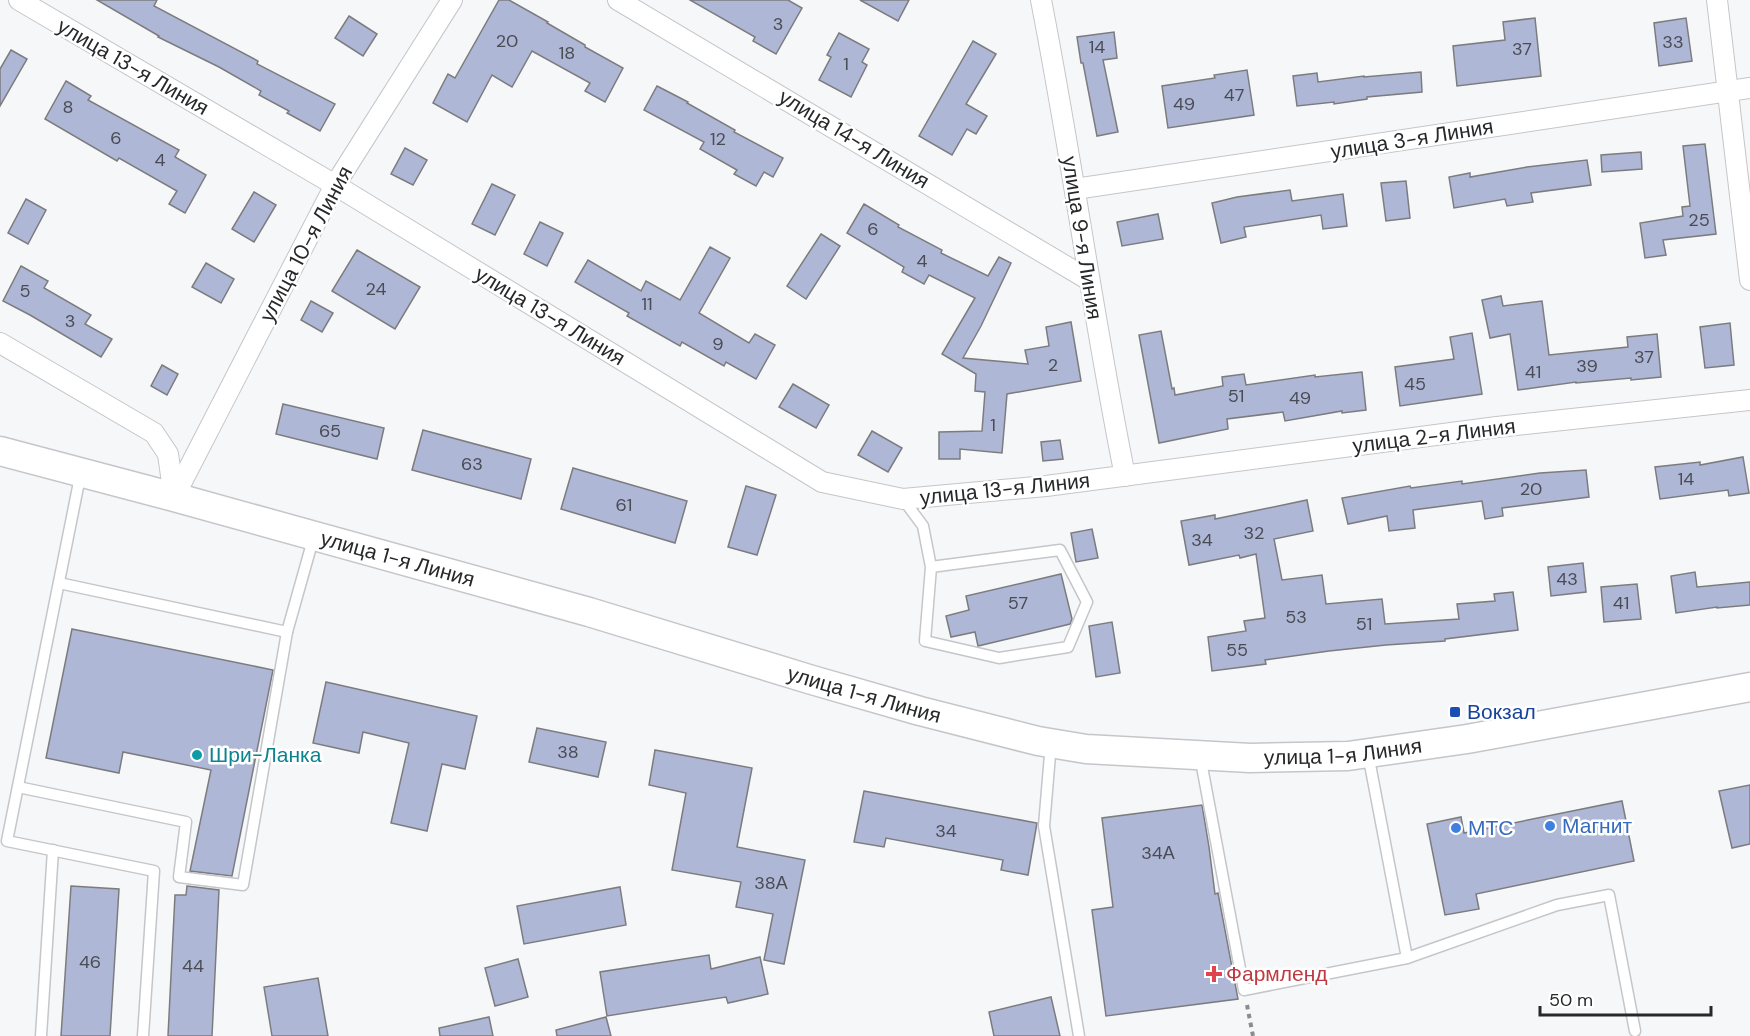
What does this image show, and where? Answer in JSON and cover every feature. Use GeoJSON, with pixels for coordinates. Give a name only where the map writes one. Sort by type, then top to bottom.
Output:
{"type":"FeatureCollection","features":[{"type":"Feature","properties":{"kind":"main road","name":"улица 1-я Линия"},"geometry":{"type":"LineString","coordinates":[[0,451],[590,612],[920,711],[1038,741],[1086,748],[1250,758],[1348,756],[1467,740],[1750,687]]}},
{"type":"Feature","properties":{"kind":"street","name":"улица 13-я Линия"},"geometry":{"type":"LineString","coordinates":[[19,0],[334,186],[822,482],[903,499],[1046,486],[1121,476]]}},
{"type":"Feature","properties":{"kind":"street","name":"улица 10-я Линия"},"geometry":{"type":"LineString","coordinates":[[174,497],[334,186],[452,0]]}},
{"type":"Feature","properties":{"kind":"street","name":"улица 14-я Линия"},"geometry":{"type":"LineString","coordinates":[[618,0],[1089,280]]}},
{"type":"Feature","properties":{"kind":"street","name":"улица 9-я Линия"},"geometry":{"type":"LineString","coordinates":[[1041,0],[1075,189],[1121,476]]}},
{"type":"Feature","properties":{"kind":"street"},"geometry":{"type":"LineString","coordinates":[[1717,0],[1750,280]]}},
{"type":"Feature","properties":{"kind":"street","name":"улица 3-я Линия"},"geometry":{"type":"LineString","coordinates":[[1075,189],[1750,88]]}},
{"type":"Feature","properties":{"kind":"street"},"geometry":{"type":"LineString","coordinates":[[0,343],[154,434],[168,454],[174,497]]}},
{"type":"Feature","properties":{"kind":"street","name":"улица 2-я Линия"},"geometry":{"type":"LineString","coordinates":[[1121,476],[1497,427],[1750,400]]}},
{"type":"Feature","properties":{"kind":"lane"},"geometry":{"type":"LineString","coordinates":[[81,472],[7,841],[154,871],[143,1036]]}},
{"type":"Feature","properties":{"kind":"lane"},"geometry":{"type":"LineString","coordinates":[[903,499],[923,526],[932,567],[925,641],[999,658],[1068,647],[1087,602],[1060,550],[932,567]]}},
{"type":"Feature","properties":{"kind":"lane"},"geometry":{"type":"LineString","coordinates":[[18,787],[186,822],[179,877],[243,885],[287,632],[314,536]]}},
{"type":"Feature","properties":{"kind":"lane"},"geometry":{"type":"LineString","coordinates":[[59,583],[287,632]]}},
{"type":"Feature","properties":{"kind":"lane"},"geometry":{"type":"LineString","coordinates":[[1051,743],[1044,826],[1078,1036]]}},
{"type":"Feature","properties":{"kind":"lane"},"geometry":{"type":"LineString","coordinates":[[1368,753],[1407,958]]}},
{"type":"Feature","properties":{"kind":"lane"},"geometry":{"type":"LineString","coordinates":[[1200,755],[1244,990],[1407,958],[1557,905],[1609,895],[1635,1031]]}},
{"type":"Feature","properties":{"kind":"lane"},"geometry":{"type":"LineString","coordinates":[[41,1036],[53,850]]}},
{"type":"Feature","properties":{"kind":"path"},"geometry":{"type":"LineString","coordinates":[[1244,990],[1254,1036]]}},
{"type":"Feature","properties":{"kind":"building"},"geometry":{"type":"Polygon","coordinates":[[[97,0],[157,0],[154,6],[258,61],[257,64],[335,104],[320,131],[259,95],[261,91],[158,37],[97,0]]]}},
{"type":"Feature","properties":{"kind":"building"},"geometry":{"type":"Polygon","coordinates":[[[499,0],[509,0],[623,68],[605,102],[585,91],[590,83],[532,51],[512,87],[492,75],[467,122],[433,103],[448,74],[455,78],[499,0]]]}},
{"type":"Feature","properties":{"kind":"building"},"geometry":{"type":"Polygon","coordinates":[[[690,0],[788,0],[802,8],[776,54],[753,41],[755,37],[690,0]]]}},
{"type":"Feature","properties":{"kind":"building"},"geometry":{"type":"Polygon","coordinates":[[[860,0],[909,0],[898,21],[860,0]]]}},
{"type":"Feature","properties":{"kind":"building"},"geometry":{"type":"Polygon","coordinates":[[[349,16],[377,34],[363,56],[335,38],[349,16]]]}},
{"type":"Feature","properties":{"kind":"building"},"geometry":{"type":"Polygon","coordinates":[[[1535,18],[1541,76],[1457,86],[1453,46],[1505,40],[1503,22],[1535,18]]]}},
{"type":"Feature","properties":{"kind":"building"},"geometry":{"type":"Polygon","coordinates":[[[1686,18],[1692,61],[1659,66],[1654,23],[1686,18]]]}},
{"type":"Feature","properties":{"kind":"building"},"geometry":{"type":"Polygon","coordinates":[[[1114,32],[1117,58],[1103,60],[1118,132],[1097,136],[1077,37],[1114,32]]]}},
{"type":"Feature","properties":{"kind":"building"},"geometry":{"type":"Polygon","coordinates":[[[839,33],[869,49],[862,62],[867,65],[851,97],[819,80],[831,57],[827,55],[839,33]]]}},
{"type":"Feature","properties":{"kind":"building"},"geometry":{"type":"Polygon","coordinates":[[[973,41],[996,54],[966,104],[987,116],[976,134],[967,129],[952,155],[919,136],[973,41]]]}},
{"type":"Feature","properties":{"kind":"building"},"geometry":{"type":"Polygon","coordinates":[[[11,50],[27,59],[0,106],[0,69],[11,50]]]}},
{"type":"Feature","properties":{"kind":"building"},"geometry":{"type":"Polygon","coordinates":[[[1247,70],[1254,115],[1168,128],[1162,86],[1215,78],[1214,75],[1247,70]]]}},
{"type":"Feature","properties":{"kind":"building"},"geometry":{"type":"Polygon","coordinates":[[[1421,72],[1422,92],[1367,97],[1367,99],[1334,104],[1334,102],[1297,106],[1293,76],[1317,73],[1318,82],[1421,72]]]}},
{"type":"Feature","properties":{"kind":"building"},"geometry":{"type":"Polygon","coordinates":[[[66,81],[91,96],[88,100],[179,150],[175,157],[206,175],[185,213],[169,204],[177,191],[119,158],[117,161],[45,119],[66,81]]]}},
{"type":"Feature","properties":{"kind":"building"},"geometry":{"type":"Polygon","coordinates":[[[657,86],[783,158],[773,177],[764,172],[756,186],[734,174],[737,170],[700,149],[704,142],[644,110],[657,86]]]}},
{"type":"Feature","properties":{"kind":"building"},"geometry":{"type":"Polygon","coordinates":[[[1705,144],[1716,234],[1663,240],[1666,255],[1645,258],[1640,223],[1683,216],[1682,207],[1690,206],[1683,146],[1705,144]]]}},
{"type":"Feature","properties":{"kind":"building"},"geometry":{"type":"Polygon","coordinates":[[[405,148],[427,160],[413,185],[391,174],[405,148]]]}},
{"type":"Feature","properties":{"kind":"building"},"geometry":{"type":"Polygon","coordinates":[[[1641,152],[1642,169],[1602,172],[1601,155],[1641,152]]]}},
{"type":"Feature","properties":{"kind":"building"},"geometry":{"type":"Polygon","coordinates":[[[1587,160],[1591,185],[1531,193],[1533,202],[1507,206],[1505,199],[1454,208],[1449,177],[1470,173],[1470,177],[1587,160]]]}},
{"type":"Feature","properties":{"kind":"building"},"geometry":{"type":"Polygon","coordinates":[[[1406,181],[1410,218],[1386,221],[1381,183],[1406,181]]]}},
{"type":"Feature","properties":{"kind":"building"},"geometry":{"type":"Polygon","coordinates":[[[492,184],[515,195],[495,235],[472,224],[492,184]]]}},
{"type":"Feature","properties":{"kind":"building"},"geometry":{"type":"Polygon","coordinates":[[[1290,190],[1292,201],[1343,194],[1347,226],[1323,229],[1321,215],[1244,227],[1246,237],[1221,243],[1212,203],[1237,197],[1290,190]]]}},
{"type":"Feature","properties":{"kind":"building"},"geometry":{"type":"Polygon","coordinates":[[[254,192],[276,205],[254,242],[232,229],[254,192]]]}},
{"type":"Feature","properties":{"kind":"building"},"geometry":{"type":"Polygon","coordinates":[[[26,199],[46,210],[28,244],[8,233],[26,199]]]}},
{"type":"Feature","properties":{"kind":"building"},"geometry":{"type":"Polygon","coordinates":[[[864,204],[899,225],[898,227],[942,250],[941,253],[988,276],[999,257],[1011,263],[963,358],[1028,364],[1025,350],[1049,346],[1046,327],[1071,322],[1081,381],[1007,394],[1002,453],[960,449],[960,459],[939,459],[939,432],[982,431],[985,392],[975,391],[976,374],[942,354],[975,298],[929,275],[924,284],[902,272],[904,267],[847,233],[864,204]]]}},
{"type":"Feature","properties":{"kind":"building"},"geometry":{"type":"Polygon","coordinates":[[[1158,214],[1163,239],[1122,246],[1117,222],[1158,214]]]}},
{"type":"Feature","properties":{"kind":"building"},"geometry":{"type":"Polygon","coordinates":[[[540,222],[563,233],[547,266],[524,254],[540,222]]]}},
{"type":"Feature","properties":{"kind":"building"},"geometry":{"type":"Polygon","coordinates":[[[821,234],[840,246],[806,299],[787,286],[821,234]]]}},
{"type":"Feature","properties":{"kind":"building"},"geometry":{"type":"Polygon","coordinates":[[[710,247],[730,258],[699,313],[749,343],[755,334],[775,345],[756,379],[726,362],[724,366],[682,342],[680,346],[627,316],[629,313],[575,282],[588,260],[641,291],[646,281],[680,300],[710,247]]]}},
{"type":"Feature","properties":{"kind":"building"},"geometry":{"type":"Polygon","coordinates":[[[357,250],[420,287],[395,329],[332,291],[357,250]]]}},
{"type":"Feature","properties":{"kind":"building"},"geometry":{"type":"Polygon","coordinates":[[[206,263],[234,279],[221,303],[192,287],[206,263]]]}},
{"type":"Feature","properties":{"kind":"building"},"geometry":{"type":"Polygon","coordinates":[[[21,266],[48,281],[44,288],[91,315],[85,324],[112,339],[101,357],[3,301],[21,266]]]}},
{"type":"Feature","properties":{"kind":"building"},"geometry":{"type":"Polygon","coordinates":[[[1501,296],[1503,306],[1542,301],[1549,355],[1628,347],[1627,337],[1657,334],[1661,377],[1576,382],[1518,390],[1510,334],[1490,338],[1482,300],[1501,296]]]}},
{"type":"Feature","properties":{"kind":"building"},"geometry":{"type":"Polygon","coordinates":[[[311,301],[333,313],[322,332],[301,320],[311,301]]]}},
{"type":"Feature","properties":{"kind":"building"},"geometry":{"type":"Polygon","coordinates":[[[1730,323],[1734,365],[1705,368],[1700,327],[1730,323]]]}},
{"type":"Feature","properties":{"kind":"building"},"geometry":{"type":"Polygon","coordinates":[[[1161,331],[1175,395],[1223,386],[1222,377],[1244,374],[1246,385],[1315,375],[1315,377],[1362,372],[1366,410],[1342,413],[1342,411],[1285,421],[1283,412],[1227,419],[1228,429],[1159,443],[1139,335],[1161,331]]]}},
{"type":"Feature","properties":{"kind":"building"},"geometry":{"type":"Polygon","coordinates":[[[1472,333],[1482,394],[1400,406],[1395,367],[1454,359],[1450,337],[1472,333]]]}},
{"type":"Feature","properties":{"kind":"building"},"geometry":{"type":"Polygon","coordinates":[[[162,365],[178,374],[167,395],[151,386],[162,365]]]}},
{"type":"Feature","properties":{"kind":"building"},"geometry":{"type":"Polygon","coordinates":[[[793,384],[829,405],[816,428],[779,407],[793,384]]]}},
{"type":"Feature","properties":{"kind":"building"},"geometry":{"type":"Polygon","coordinates":[[[283,404],[384,428],[377,459],[276,434],[283,404]]]}},
{"type":"Feature","properties":{"kind":"building"},"geometry":{"type":"Polygon","coordinates":[[[423,430],[531,459],[521,499],[412,470],[423,430]]]}},
{"type":"Feature","properties":{"kind":"building"},"geometry":{"type":"Polygon","coordinates":[[[872,431],[902,448],[888,472],[858,455],[872,431]]]}},
{"type":"Feature","properties":{"kind":"building"},"geometry":{"type":"Polygon","coordinates":[[[1060,440],[1063,459],[1043,461],[1041,442],[1060,440]]]}},
{"type":"Feature","properties":{"kind":"building"},"geometry":{"type":"Polygon","coordinates":[[[1743,457],[1749,493],[1729,496],[1728,490],[1660,499],[1655,467],[1700,462],[1700,465],[1743,457]]]}},
{"type":"Feature","properties":{"kind":"building"},"geometry":{"type":"Polygon","coordinates":[[[573,468],[687,501],[675,543],[561,509],[573,468]]]}},
{"type":"Feature","properties":{"kind":"building"},"geometry":{"type":"Polygon","coordinates":[[[1586,470],[1589,497],[1502,508],[1503,516],[1485,519],[1482,501],[1413,510],[1415,528],[1389,531],[1387,516],[1348,524],[1342,498],[1410,486],[1411,488],[1462,481],[1462,484],[1540,473],[1586,470]]]}},
{"type":"Feature","properties":{"kind":"building"},"geometry":{"type":"Polygon","coordinates":[[[746,486],[776,495],[757,555],[728,547],[746,486]]]}},
{"type":"Feature","properties":{"kind":"building"},"geometry":{"type":"Polygon","coordinates":[[[1307,500],[1313,531],[1274,539],[1282,580],[1322,575],[1326,604],[1382,599],[1385,624],[1459,619],[1457,604],[1495,601],[1494,594],[1513,592],[1518,630],[1445,639],[1445,641],[1329,651],[1265,660],[1266,664],[1212,671],[1208,637],[1246,631],[1244,621],[1265,618],[1256,554],[1189,565],[1181,521],[1215,515],[1215,519],[1307,500]]]}},
{"type":"Feature","properties":{"kind":"building"},"geometry":{"type":"Polygon","coordinates":[[[1092,529],[1098,558],[1076,562],[1071,533],[1092,529]]]}},
{"type":"Feature","properties":{"kind":"building"},"geometry":{"type":"Polygon","coordinates":[[[1583,563],[1586,592],[1551,596],[1548,567],[1583,563]]]}},
{"type":"Feature","properties":{"kind":"building"},"geometry":{"type":"Polygon","coordinates":[[[1695,572],[1697,587],[1750,582],[1750,605],[1676,613],[1671,576],[1695,572]]]}},
{"type":"Feature","properties":{"kind":"building"},"geometry":{"type":"Polygon","coordinates":[[[1061,574],[1072,619],[1070,624],[978,646],[975,632],[951,637],[946,616],[969,610],[966,596],[1061,574]]]}},
{"type":"Feature","properties":{"kind":"building"},"geometry":{"type":"Polygon","coordinates":[[[1637,584],[1641,619],[1604,622],[1601,587],[1637,584]]]}},
{"type":"Feature","properties":{"kind":"building"},"geometry":{"type":"Polygon","coordinates":[[[1112,622],[1120,673],[1096,677],[1089,626],[1112,622]]]}},
{"type":"Feature","properties":{"kind":"building","name":"Шри-Ланка"},"geometry":{"type":"Polygon","coordinates":[[[72,629],[273,670],[232,876],[190,871],[211,770],[123,752],[119,773],[46,758],[72,629]]]}},
{"type":"Feature","properties":{"kind":"building"},"geometry":{"type":"Polygon","coordinates":[[[326,682],[477,716],[465,769],[442,764],[427,831],[391,823],[409,743],[363,732],[359,753],[313,743],[326,682]]]}},
{"type":"Feature","properties":{"kind":"building"},"geometry":{"type":"Polygon","coordinates":[[[537,728],[606,742],[598,777],[529,762],[537,728]]]}},
{"type":"Feature","properties":{"kind":"building"},"geometry":{"type":"Polygon","coordinates":[[[655,750],[752,768],[737,847],[805,860],[784,964],[764,960],[773,914],[736,907],[741,882],[672,870],[686,793],[649,785],[655,750]]]}},
{"type":"Feature","properties":{"kind":"building"},"geometry":{"type":"Polygon","coordinates":[[[1750,785],[1750,844],[1732,848],[1719,791],[1750,785]]]}},
{"type":"Feature","properties":{"kind":"building"},"geometry":{"type":"Polygon","coordinates":[[[864,791],[1037,823],[1028,875],[1001,870],[1003,860],[886,838],[884,847],[854,842],[864,791]]]}},
{"type":"Feature","properties":{"kind":"building"},"geometry":{"type":"Polygon","coordinates":[[[1622,801],[1634,861],[1476,894],[1479,909],[1445,915],[1427,824],[1461,817],[1464,833],[1622,801]]]}},
{"type":"Feature","properties":{"kind":"building"},"geometry":{"type":"Polygon","coordinates":[[[1202,805],[1215,894],[1218,893],[1238,999],[1106,1016],[1092,910],[1113,907],[1102,818],[1202,805]]]}},
{"type":"Feature","properties":{"kind":"building"},"geometry":{"type":"Polygon","coordinates":[[[71,886],[119,889],[110,1036],[61,1036],[71,886]]]}},
{"type":"Feature","properties":{"kind":"building"},"geometry":{"type":"Polygon","coordinates":[[[187,886],[219,890],[212,1036],[168,1036],[175,895],[186,895],[187,886]]]}},
{"type":"Feature","properties":{"kind":"building"},"geometry":{"type":"Polygon","coordinates":[[[620,887],[626,925],[524,944],[517,906],[620,887]]]}},
{"type":"Feature","properties":{"kind":"building"},"geometry":{"type":"Polygon","coordinates":[[[709,955],[711,969],[760,957],[768,994],[728,1003],[726,997],[607,1016],[600,972],[709,955]]]}},
{"type":"Feature","properties":{"kind":"building"},"geometry":{"type":"Polygon","coordinates":[[[518,959],[528,997],[495,1006],[485,968],[518,959]]]}},
{"type":"Feature","properties":{"kind":"building"},"geometry":{"type":"Polygon","coordinates":[[[318,978],[328,1036],[272,1036],[264,987],[318,978]]]}},
{"type":"Feature","properties":{"kind":"building"},"geometry":{"type":"Polygon","coordinates":[[[1051,997],[1060,1036],[994,1036],[989,1012],[1051,997]]]}},
{"type":"Feature","properties":{"kind":"building"},"geometry":{"type":"Polygon","coordinates":[[[489,1017],[493,1036],[440,1036],[439,1028],[489,1017]]]}},
{"type":"Feature","properties":{"kind":"building"},"geometry":{"type":"Polygon","coordinates":[[[606,1017],[611,1036],[557,1036],[556,1030],[606,1017]]]}},
{"type":"Feature","properties":{"kind":"place","name":"Вокзал"},"geometry":{"type":"Point","coordinates":[1455,712]}},
{"type":"Feature","properties":{"kind":"place","name":"Шри-Ланка"},"geometry":{"type":"Point","coordinates":[197,755]}},
{"type":"Feature","properties":{"kind":"place","name":"Магнит"},"geometry":{"type":"Point","coordinates":[1550,826]}},
{"type":"Feature","properties":{"kind":"place","name":"МТС"},"geometry":{"type":"Point","coordinates":[1456,828]}},
{"type":"Feature","properties":{"kind":"place","name":"Фармленд"},"geometry":{"type":"Point","coordinates":[1214,974]}}]}
